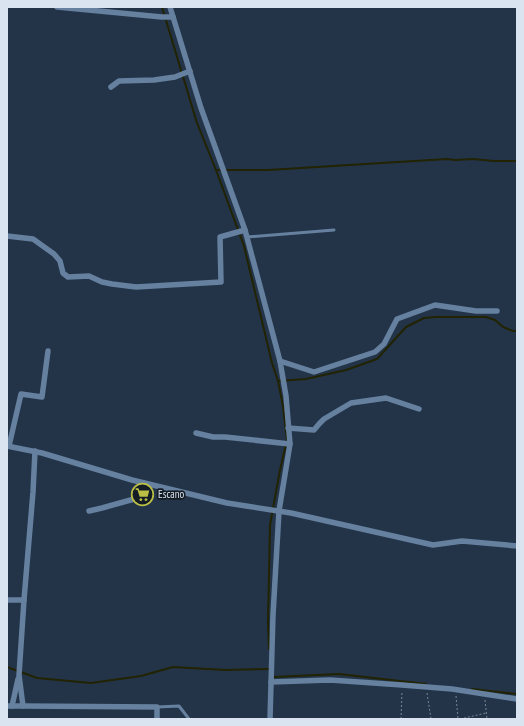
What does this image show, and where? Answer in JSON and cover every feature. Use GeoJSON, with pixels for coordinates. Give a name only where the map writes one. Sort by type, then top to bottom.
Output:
{"type":"FeatureCollection","features":[{"type":"Feature","properties":{"kind":"street"},"geometry":{"type":"LineString","coordinates":[[57,7],[173,17]]}},
{"type":"Feature","properties":{"kind":"street"},"geometry":{"type":"LineString","coordinates":[[170,7],[201,108],[245,230],[280,361],[286,396],[290,444],[279,511],[273,615],[270,719]]}},
{"type":"Feature","properties":{"kind":"street"},"geometry":{"type":"LineString","coordinates":[[111,87],[119,81],[154,80],[174,77],[190,71]]}},
{"type":"Feature","properties":{"kind":"street"},"geometry":{"type":"LineString","coordinates":[[7,236],[33,239],[54,254],[60,261],[63,273],[68,277],[89,276],[102,282],[136,287],[221,282],[220,237],[245,230]]}},
{"type":"Feature","properties":{"kind":"street"},"geometry":{"type":"LineString","coordinates":[[280,361],[314,372],[375,352],[384,344],[397,319],[435,305],[476,311],[497,311]]}},
{"type":"Feature","properties":{"kind":"street"},"geometry":{"type":"LineString","coordinates":[[48,351],[42,397],[21,394],[8,446],[35,452],[132,480],[227,503],[279,511],[433,545],[462,541],[517,546]]}},
{"type":"Feature","properties":{"kind":"street"},"geometry":{"type":"LineString","coordinates":[[288,428],[314,430],[324,419],[351,403],[386,398],[419,409]]}},
{"type":"Feature","properties":{"kind":"street"},"geometry":{"type":"LineString","coordinates":[[196,433],[213,437],[290,444]]}},
{"type":"Feature","properties":{"kind":"street"},"geometry":{"type":"LineString","coordinates":[[23,706],[19,675],[35,452]]}},
{"type":"Feature","properties":{"kind":"street"},"geometry":{"type":"LineString","coordinates":[[89,511],[145,496],[144,483]]}},
{"type":"Feature","properties":{"kind":"street"},"geometry":{"type":"LineString","coordinates":[[7,600],[24,600]]}},
{"type":"Feature","properties":{"kind":"street"},"geometry":{"type":"LineString","coordinates":[[19,675],[10,706],[157,707],[157,719]]}},
{"type":"Feature","properties":{"kind":"street"},"geometry":{"type":"LineString","coordinates":[[271,682],[330,680],[456,689],[517,699]]}},
{"type":"Feature","properties":{"kind":"lane"},"geometry":{"type":"LineString","coordinates":[[247,237],[334,230]]}},
{"type":"Feature","properties":{"kind":"lane"},"geometry":{"type":"LineString","coordinates":[[157,707],[179,706],[189,719]]}},
{"type":"Feature","properties":{"kind":"path"},"geometry":{"type":"LineString","coordinates":[[402,685],[402,719]]}},
{"type":"Feature","properties":{"kind":"path"},"geometry":{"type":"LineString","coordinates":[[426,687],[431,719]]}},
{"type":"Feature","properties":{"kind":"path"},"geometry":{"type":"LineString","coordinates":[[456,689],[459,719],[486,713]]}},
{"type":"Feature","properties":{"kind":"path"},"geometry":{"type":"LineString","coordinates":[[485,693],[487,719]]}},
{"type":"Feature","properties":{"kind":"waterway"},"geometry":{"type":"LineString","coordinates":[[162,7],[197,123],[244,246],[283,406],[287,440],[270,525],[268,623],[269,649]]}},
{"type":"Feature","properties":{"kind":"waterway"},"geometry":{"type":"LineString","coordinates":[[216,170],[268,170],[447,159],[517,161]]}},
{"type":"Feature","properties":{"kind":"waterway"},"geometry":{"type":"LineString","coordinates":[[278,381],[306,379],[346,370],[377,359],[406,327],[424,318],[486,317],[495,320],[503,327],[517,331]]}},
{"type":"Feature","properties":{"kind":"waterway"},"geometry":{"type":"LineString","coordinates":[[7,667],[37,678],[91,683],[141,676],[173,667],[225,670],[270,669]]}},
{"type":"Feature","properties":{"kind":"waterway"},"geometry":{"type":"LineString","coordinates":[[273,677],[339,674],[426,684]]}},
{"type":"Feature","properties":{"kind":"waterway"},"geometry":{"type":"LineString","coordinates":[[472,689],[517,694]]}},
{"type":"Feature","properties":{"kind":"place","name":"Escano"},"geometry":{"type":"Point","coordinates":[143,494]}}]}
